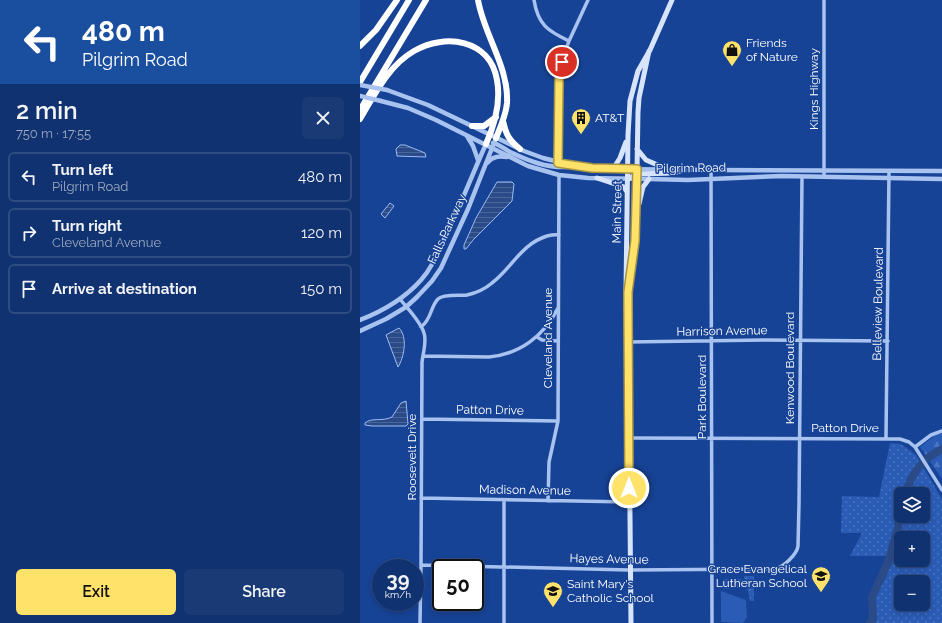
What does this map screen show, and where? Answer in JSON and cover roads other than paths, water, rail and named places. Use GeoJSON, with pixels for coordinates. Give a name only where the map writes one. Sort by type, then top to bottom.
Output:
{"type":"FeatureCollection","features":[{"type":"Feature","properties":{"kind":"highway"},"geometry":{"type":"LineString","coordinates":[[360,46],[378,27],[397,0]]}},
{"type":"Feature","properties":{"kind":"highway"},"geometry":{"type":"LineString","coordinates":[[360,83],[409,0]]}},
{"type":"Feature","properties":{"kind":"highway"},"geometry":{"type":"LineString","coordinates":[[360,110],[426,0]]}},
{"type":"Feature","properties":{"kind":"highway"},"geometry":{"type":"LineString","coordinates":[[478,0],[482,18],[506,79],[507,103],[503,121],[492,143]]}},
{"type":"Feature","properties":{"kind":"highway"},"geometry":{"type":"LineString","coordinates":[[360,76],[386,32],[402,13]]}},
{"type":"Feature","properties":{"kind":"highway"},"geometry":{"type":"LineString","coordinates":[[360,119],[381,83],[399,63],[413,52],[437,42],[449,41],[464,43],[483,55],[491,64],[496,74],[498,100],[496,118],[490,135],[492,143]]}},
{"type":"Feature","properties":{"kind":"highway"},"geometry":{"type":"LineString","coordinates":[[472,126],[484,126],[496,118]]}},
{"type":"Feature","properties":{"kind":"highway"},"geometry":{"type":"LineString","coordinates":[[503,121],[509,140],[520,149]]}},
{"type":"Feature","properties":{"kind":"main road","name":"Main Street"},"geometry":{"type":"LineString","coordinates":[[628,305],[626,273],[629,110],[638,71],[649,51],[672,0]]}},
{"type":"Feature","properties":{"kind":"main road","name":"Main Street"},"geometry":{"type":"LineString","coordinates":[[631,623],[629,570],[628,292],[635,241],[638,112],[649,51]]}},
{"type":"Feature","properties":{"kind":"main road"},"geometry":{"type":"LineString","coordinates":[[633,90],[641,91]]}},
{"type":"Feature","properties":{"kind":"main road"},"geometry":{"type":"LineString","coordinates":[[613,169],[620,158],[628,135]]}},
{"type":"Feature","properties":{"kind":"main road"},"geometry":{"type":"LineString","coordinates":[[637,149],[646,160],[667,170]]}},
{"type":"Feature","properties":{"kind":"main road"},"geometry":{"type":"LineString","coordinates":[[628,179],[637,174],[674,173],[683,170]]}},
{"type":"Feature","properties":{"kind":"main road"},"geometry":{"type":"LineString","coordinates":[[597,178],[624,187],[628,194]]}},
{"type":"Feature","properties":{"kind":"main road"},"geometry":{"type":"LineString","coordinates":[[636,213],[643,187],[649,179]]}},
{"type":"Feature","properties":{"kind":"street"},"geometry":{"type":"LineString","coordinates":[[534,0],[538,17],[545,27],[554,34],[569,41]]}},
{"type":"Feature","properties":{"kind":"street"},"geometry":{"type":"LineString","coordinates":[[558,163],[560,66],[569,41],[588,0]]}},
{"type":"Feature","properties":{"kind":"street","name":"Kings Highway"},"geometry":{"type":"LineString","coordinates":[[824,0],[824,177]]}},
{"type":"Feature","properties":{"kind":"street","name":"Pilgrim Road"},"geometry":{"type":"LineString","coordinates":[[360,83],[387,90],[418,101],[472,126],[490,135],[492,143],[511,158],[528,166],[559,175],[628,179]]}},
{"type":"Feature","properties":{"kind":"street","name":"Pilgrim Road"},"geometry":{"type":"LineString","coordinates":[[360,96],[413,110],[466,135],[492,143],[520,149],[558,163],[575,166],[628,169],[649,179],[778,176],[942,180]]}},
{"type":"Feature","properties":{"kind":"street"},"geometry":{"type":"LineString","coordinates":[[466,135],[474,146],[478,160]]}},
{"type":"Feature","properties":{"kind":"street"},"geometry":{"type":"LineString","coordinates":[[492,143],[536,163],[555,167],[575,166]]}},
{"type":"Feature","properties":{"kind":"street","name":"Falls Parkway"},"geometry":{"type":"LineString","coordinates":[[360,320],[400,299],[421,280],[432,263],[451,224],[478,160],[492,143]]}},
{"type":"Feature","properties":{"kind":"street","name":"Falls Parkway"},"geometry":{"type":"LineString","coordinates":[[360,331],[386,319],[406,307],[426,288],[441,268],[468,209],[486,164],[492,143]]}},
{"type":"Feature","properties":{"kind":"street"},"geometry":{"type":"LineString","coordinates":[[486,164],[490,159],[499,156],[511,158]]}},
{"type":"Feature","properties":{"kind":"street","name":"Pilgrim Road"},"geometry":{"type":"LineString","coordinates":[[637,174],[667,170],[942,171]]}},
{"type":"Feature","properties":{"kind":"street","name":"Park Boulevard"},"geometry":{"type":"LineString","coordinates":[[711,170],[712,623]]}},
{"type":"Feature","properties":{"kind":"street"},"geometry":{"type":"LineString","coordinates":[[778,170],[778,176]]}},
{"type":"Feature","properties":{"kind":"street","name":"Belleview Boulevard"},"geometry":{"type":"LineString","coordinates":[[886,438],[889,171]]}},
{"type":"Feature","properties":{"kind":"street","name":"Cleveland Avenue"},"geometry":{"type":"LineString","coordinates":[[548,500],[549,462],[558,421],[559,175]]}},
{"type":"Feature","properties":{"kind":"street","name":"Kenwood Boulevard"},"geometry":{"type":"LineString","coordinates":[[792,556],[798,550],[802,177]]}},
{"type":"Feature","properties":{"kind":"street"},"geometry":{"type":"LineString","coordinates":[[421,327],[427,323],[437,299],[442,296],[459,296],[478,291],[497,278],[518,255],[532,243],[552,235],[559,235]]}},
{"type":"Feature","properties":{"kind":"street","name":"Roosevelt Drive"},"geometry":{"type":"LineString","coordinates":[[400,299],[421,327],[425,338],[423,356],[421,559]]}},
{"type":"Feature","properties":{"kind":"street"},"geometry":{"type":"LineString","coordinates":[[423,356],[499,356],[521,348],[537,337],[545,328],[558,307]]}},
{"type":"Feature","properties":{"kind":"street"},"geometry":{"type":"LineString","coordinates":[[537,337],[542,340],[558,341]]}},
{"type":"Feature","properties":{"kind":"street","name":"Harrison Avenue"},"geometry":{"type":"LineString","coordinates":[[628,342],[800,340],[888,341]]}},
{"type":"Feature","properties":{"kind":"street","name":"Patton Drive"},"geometry":{"type":"LineString","coordinates":[[422,420],[558,421]]}},
{"type":"Feature","properties":{"kind":"street"},"geometry":{"type":"LineString","coordinates":[[942,431],[931,435],[915,447],[942,490]]}},
{"type":"Feature","properties":{"kind":"street","name":"Patton Drive"},"geometry":{"type":"LineString","coordinates":[[629,438],[886,438],[906,440],[915,447]]}},
{"type":"Feature","properties":{"kind":"street","name":"Madison Avenue"},"geometry":{"type":"LineString","coordinates":[[421,498],[629,502]]}},
{"type":"Feature","properties":{"kind":"street"},"geometry":{"type":"LineString","coordinates":[[504,500],[504,623]]}},
{"type":"Feature","properties":{"kind":"street","name":"Hayes Avenue"},"geometry":{"type":"LineString","coordinates":[[424,565],[629,570],[777,569],[792,556]]}},
{"type":"Feature","properties":{"kind":"street","name":"Roosevelt Drive"},"geometry":{"type":"LineString","coordinates":[[420,611],[420,623]]}},
{"type":"Feature","properties":{"kind":"waterway"},"geometry":{"type":"LineString","coordinates":[[908,487],[915,473],[923,462],[942,449]]}},
{"type":"Feature","properties":{"kind":"waterway"},"geometry":{"type":"LineString","coordinates":[[870,623],[873,619],[872,597],[888,562],[899,523]]}},
{"type":"Feature","properties":{"kind":"place","name":"Friends of Nature"},"geometry":{"type":"Point","coordinates":[732,67]}},
{"type":"Feature","properties":{"kind":"place","name":"AT&T"},"geometry":{"type":"Point","coordinates":[581,135]}},
{"type":"Feature","properties":{"kind":"place","name":"Grace Evangelical Lutheran School"},"geometry":{"type":"Point","coordinates":[821,593]}},
{"type":"Feature","properties":{"kind":"place","name":"Saint Mary's Catholic School"},"geometry":{"type":"Point","coordinates":[553,608]}}]}
